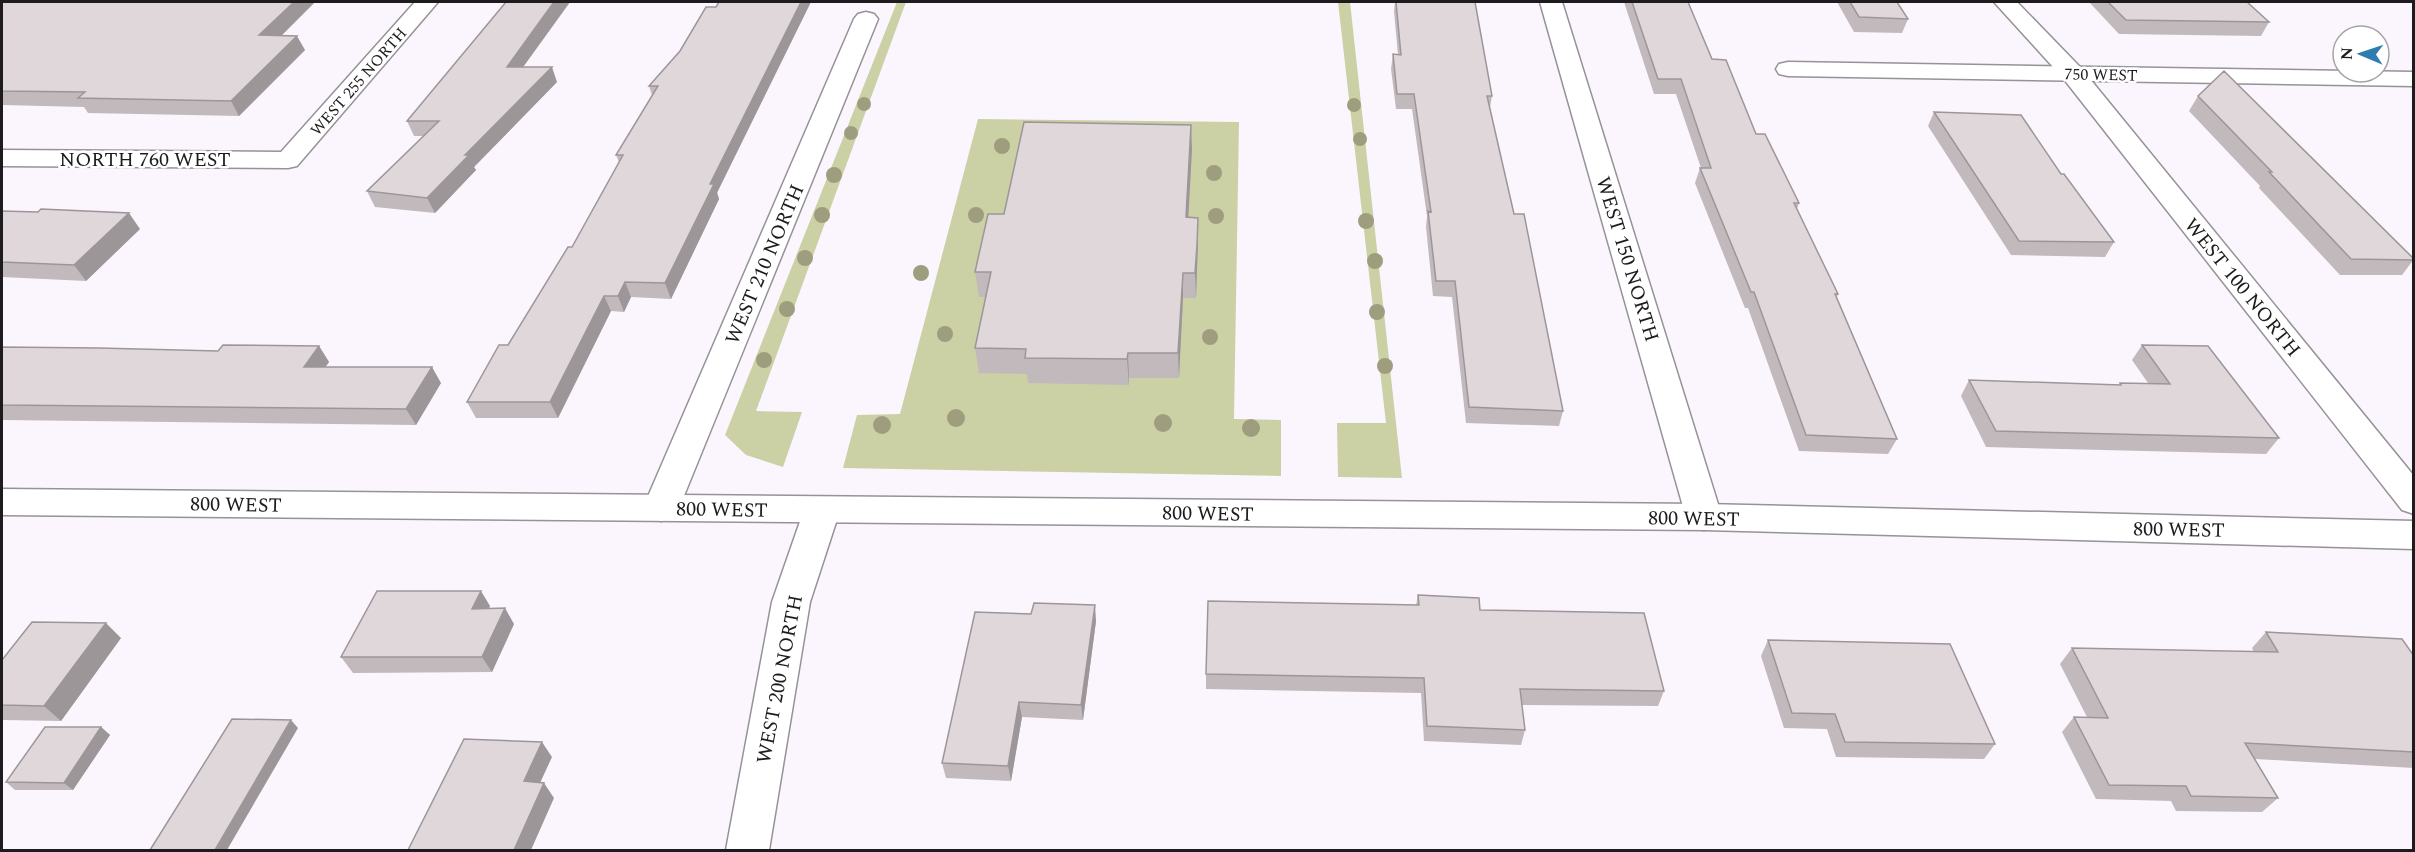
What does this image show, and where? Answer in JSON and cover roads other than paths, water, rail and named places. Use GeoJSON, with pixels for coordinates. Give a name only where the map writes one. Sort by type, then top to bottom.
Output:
{"type":"FeatureCollection","features":[{"type":"Feature","properties":{"kind":"street","name":"WEST 255 NORTH"},"geometry":{"type":"LineString","coordinates":[[288,160],[427,2]]}},
{"type":"Feature","properties":{"kind":"street","name":"WEST 150 NORTH"},"geometry":{"type":"LineString","coordinates":[[1551,2],[1704,517]]}},
{"type":"Feature","properties":{"kind":"street","name":"WEST 100 NORTH"},"geometry":{"type":"LineString","coordinates":[[2005,2],[2072,74],[2414,501]]}},
{"type":"Feature","properties":{"kind":"street","name":"WEST 210 NORTH"},"geometry":{"type":"LineString","coordinates":[[661,508],[866,19]]}},
{"type":"Feature","properties":{"kind":"street","name":"750 WEST"},"geometry":{"type":"LineString","coordinates":[[1788,69],[2414,80]]}},
{"type":"Feature","properties":{"kind":"street","name":"NORTH 760 WEST"},"geometry":{"type":"LineString","coordinates":[[2,158],[288,160]]}},
{"type":"Feature","properties":{"kind":"street","name":"800 WEST"},"geometry":{"type":"LineString","coordinates":[[2,502],[1704,517],[2414,535]]}},
{"type":"Feature","properties":{"kind":"street","name":"WEST 200 NORTH"},"geometry":{"type":"LineString","coordinates":[[747,850],[791,602],[822,510]]}}]}
